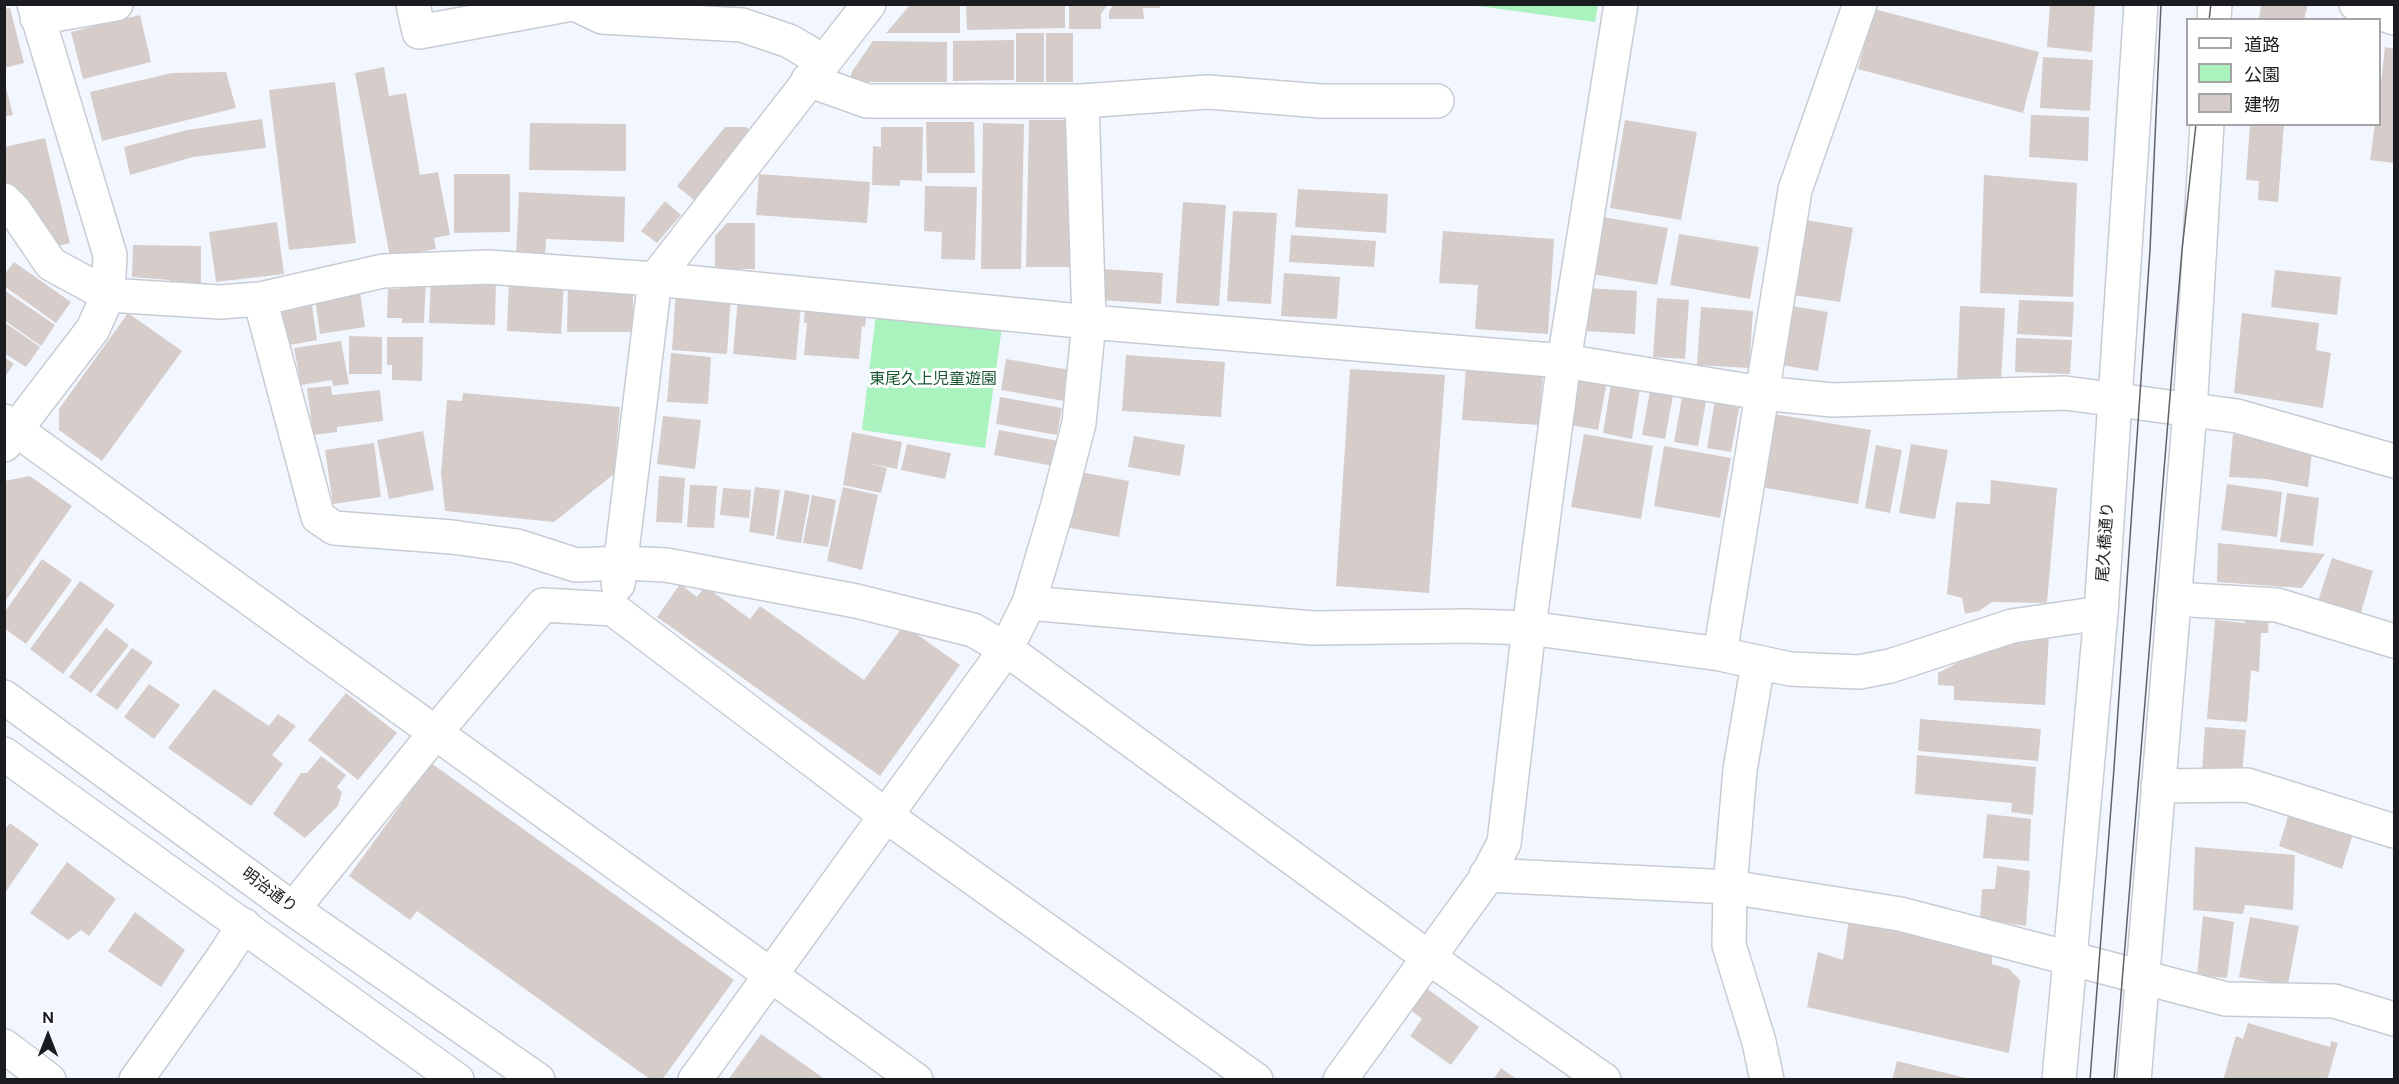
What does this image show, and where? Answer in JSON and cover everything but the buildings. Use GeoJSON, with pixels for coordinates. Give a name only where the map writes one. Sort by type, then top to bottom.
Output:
{"type":"FeatureCollection","features":[{"type":"Feature","properties":{"kind":"street"},"geometry":{"type":"LineString","coordinates":[[117,4],[35,11],[110,255],[108,295],[93,329],[8,432],[435,733],[916,1080]]}},
{"type":"Feature","properties":{"kind":"street"},"geometry":{"type":"LineString","coordinates":[[413,4],[419,32],[573,4],[602,17],[742,25],[789,41],[816,71],[867,101],[1082,101],[1208,92],[1321,101],[1437,101]]}},
{"type":"Feature","properties":{"kind":"street"},"geometry":{"type":"LineString","coordinates":[[1340,1080],[1486,875],[1504,843],[1564,361],[1622,4]]}},
{"type":"Feature","properties":{"kind":"street"},"geometry":{"type":"LineString","coordinates":[[1720,654],[1795,190],[1860,4]]}},
{"type":"Feature","properties":{"kind":"street","name":"尾久橋通り"},"geometry":{"type":"LineString","coordinates":[[2060,1080],[2101,613],[2141,4]]}},
{"type":"Feature","properties":{"kind":"street"},"geometry":{"type":"LineString","coordinates":[[2356,4],[2394,18]]}},
{"type":"Feature","properties":{"kind":"street"},"geometry":{"type":"LineString","coordinates":[[613,609],[622,563],[655,279],[867,5]]}},
{"type":"Feature","properties":{"kind":"street"},"geometry":{"type":"LineString","coordinates":[[695,1080],[1006,649],[1029,603],[1079,423],[1089,322],[1082,101]]}},
{"type":"Feature","properties":{"kind":"street"},"geometry":{"type":"LineString","coordinates":[[2134,1080],[2190,411],[2207,126]]}},
{"type":"Feature","properties":{"kind":"street"},"geometry":{"type":"LineString","coordinates":[[4,200],[15,211],[51,264],[108,295],[220,302],[260,299],[383,272],[488,267],[655,279],[1089,322],[1564,361],[1761,393],[1833,400],[2061,393],[2116,398],[2190,411],[2237,416],[2394,461]]}},
{"type":"Feature","properties":{"kind":"street"},"geometry":{"type":"LineString","coordinates":[[260,299],[318,517],[334,528],[452,537],[517,546],[576,565],[622,563],[666,565],[856,601],[973,630],[1006,649],[1428,957],[1604,1080]]}},
{"type":"Feature","properties":{"kind":"street"},"geometry":{"type":"LineString","coordinates":[[2174,599],[2277,605],[2394,641]]}},
{"type":"Feature","properties":{"kind":"street"},"geometry":{"type":"LineString","coordinates":[[1029,603],[1312,628],[1469,626],[1529,628],[1720,654],[1790,669],[1859,672],[1890,666],[2012,626],[2101,613]]}},
{"type":"Feature","properties":{"kind":"street"},"geometry":{"type":"LineString","coordinates":[[293,909],[543,604],[613,609],[885,814],[1256,1080]]}},
{"type":"Feature","properties":{"kind":"street"},"geometry":{"type":"LineString","coordinates":[[1758,663],[1740,770],[1730,887],[1729,945],[1759,1042],[1767,1080]]}},
{"type":"Feature","properties":{"kind":"street","name":"明治通り"},"geometry":{"type":"LineString","coordinates":[[4,697],[293,909],[538,1080]]}},
{"type":"Feature","properties":{"kind":"street"},"geometry":{"type":"LineString","coordinates":[[4,754],[457,1080]]}},
{"type":"Feature","properties":{"kind":"street"},"geometry":{"type":"LineString","coordinates":[[2158,786],[2247,785],[2394,831]]}},
{"type":"Feature","properties":{"kind":"street"},"geometry":{"type":"LineString","coordinates":[[1486,875],[1730,887],[1900,914],[2070,959],[2142,975],[2226,999],[2334,1001],[2394,1019]]}},
{"type":"Feature","properties":{"kind":"street"},"geometry":{"type":"LineString","coordinates":[[136,1080],[244,925]]}},
{"type":"Feature","properties":{"kind":"street"},"geometry":{"type":"LineString","coordinates":[[4,1046],[49,1080]]}},
{"type":"Feature","properties":{"kind":"green space"},"geometry":{"type":"Polygon","coordinates":[[[1471,5],[1598,5],[1595,22],[1471,5]]]}},
{"type":"Feature","properties":{"kind":"green space","name":"東尾久上児童遊園"},"geometry":{"type":"Polygon","coordinates":[[[876,314],[1002,327],[985,448],[862,430],[876,314]]]}},
{"type":"Feature","properties":{"kind":"tram line"},"geometry":{"type":"LineString","coordinates":[[2090,1080],[2150,250],[2161,4]]}},
{"type":"Feature","properties":{"kind":"tram line"},"geometry":{"type":"LineString","coordinates":[[2209,18],[2211,4]]}},
{"type":"Feature","properties":{"kind":"tram line"},"geometry":{"type":"LineString","coordinates":[[2114,1080],[2182,250],[2196,126]]}}]}
